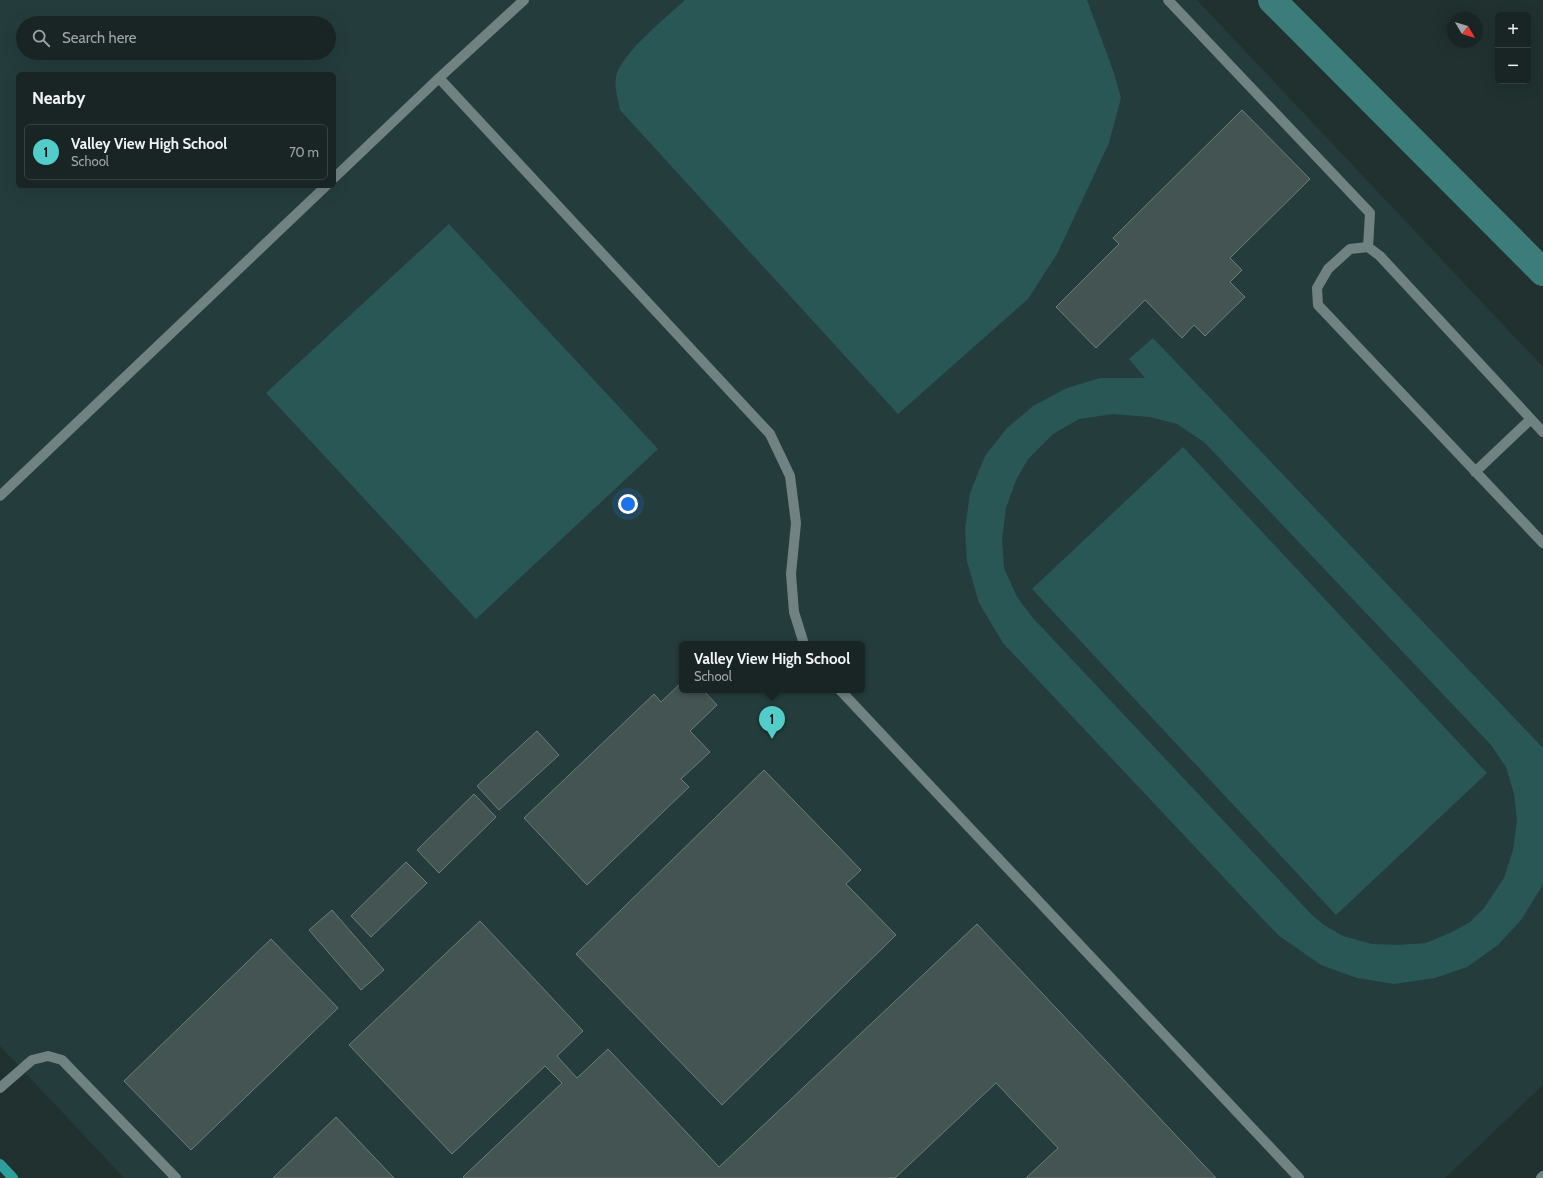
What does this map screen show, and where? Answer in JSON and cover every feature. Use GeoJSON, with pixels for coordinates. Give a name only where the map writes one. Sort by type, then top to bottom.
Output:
{"type":"FeatureCollection","features":[{"type":"Feature","properties":{"kind":"main road"},"geometry":{"type":"LineString","coordinates":[[0,1164],[13,1178]]}},
{"type":"Feature","properties":{"kind":"street"},"geometry":{"type":"LineString","coordinates":[[336,176],[524,0]]}},
{"type":"Feature","properties":{"kind":"street"},"geometry":{"type":"LineString","coordinates":[[1168,0],[1370,213],[1368,246]]}},
{"type":"Feature","properties":{"kind":"street"},"geometry":{"type":"LineString","coordinates":[[439,78],[770,434],[790,476],[796,523],[791,582],[794,612],[803,641]]}},
{"type":"Feature","properties":{"kind":"street"},"geometry":{"type":"LineString","coordinates":[[0,496],[324,188]]}},
{"type":"Feature","properties":{"kind":"street"},"geometry":{"type":"LineString","coordinates":[[1543,432],[1380,256],[1368,246],[1350,249],[1328,269],[1317,288],[1318,305],[1543,543]]}},
{"type":"Feature","properties":{"kind":"street"},"geometry":{"type":"LineString","coordinates":[[1475,472],[1531,420]]}},
{"type":"Feature","properties":{"kind":"street"},"geometry":{"type":"LineString","coordinates":[[843,693],[1299,1178]]}},
{"type":"Feature","properties":{"kind":"street"},"geometry":{"type":"LineString","coordinates":[[0,1088],[32,1060],[48,1056],[62,1060],[176,1178]]}},
{"type":"Feature","properties":{"kind":"shaded area"},"geometry":{"type":"Polygon","coordinates":[[[0,0],[1197,0],[1543,367],[1543,1085],[1445,1178],[124,1178],[0,1046],[0,0]]]}},
{"type":"Feature","properties":{"kind":"shaded area"},"geometry":{"type":"Polygon","coordinates":[[[685,0],[1087,0],[1114,73],[1121,98],[1109,143],[1057,254],[1028,299],[898,414],[620,110],[616,94],[616,77],[620,67],[635,47],[685,0]]]}},
{"type":"Feature","properties":{"kind":"shaded area"},"geometry":{"type":"Polygon","coordinates":[[[449,224],[658,449],[476,619],[266,393],[449,224]]]}},
{"type":"Feature","properties":{"kind":"shaded area"},"geometry":{"type":"Polygon","coordinates":[[[1153,338],[1543,748],[1542,886],[1521,920],[1498,945],[1467,967],[1435,978],[1394,984],[1357,978],[1321,965],[1278,935],[1003,643],[979,603],[967,561],[965,530],[970,493],[985,456],[1007,428],[1033,406],[1067,388],[1100,378],[1145,378],[1129,359],[1153,338]],[[1113,414],[1079,419],[1053,434],[1028,459],[1016,480],[1006,508],[1002,539],[1004,568],[1017,597],[1033,618],[1312,915],[1324,925],[1343,936],[1372,944],[1398,945],[1426,943],[1450,933],[1470,922],[1484,908],[1504,878],[1513,850],[1517,820],[1514,794],[1506,767],[1491,745],[1205,443],[1177,424],[1150,417],[1113,414]]]}},
{"type":"Feature","properties":{"kind":"shaded area"},"geometry":{"type":"Polygon","coordinates":[[[1183,447],[1487,773],[1336,915],[1032,589],[1183,447]]]}},
{"type":"Feature","properties":{"kind":"building"},"geometry":{"type":"Polygon","coordinates":[[[1242,110],[1310,179],[1230,258],[1242,270],[1230,282],[1245,297],[1205,336],[1194,325],[1182,338],[1145,300],[1096,348],[1056,307],[1119,244],[1113,238],[1242,110]]]}},
{"type":"Feature","properties":{"kind":"building"},"geometry":{"type":"Polygon","coordinates":[[[679,685],[679,693],[706,693],[717,705],[690,731],[710,752],[681,779],[689,787],[587,885],[524,818],[654,694],[661,702],[679,685]]]}},
{"type":"Feature","properties":{"kind":"building"},"geometry":{"type":"Polygon","coordinates":[[[537,731],[559,755],[499,810],[477,786],[537,731]]]}},
{"type":"Feature","properties":{"kind":"building"},"geometry":{"type":"Polygon","coordinates":[[[764,770],[861,870],[846,884],[896,935],[722,1105],[576,954],[764,770]]]}},
{"type":"Feature","properties":{"kind":"building"},"geometry":{"type":"Polygon","coordinates":[[[474,794],[496,817],[439,873],[417,850],[474,794]]]}},
{"type":"Feature","properties":{"kind":"building"},"geometry":{"type":"Polygon","coordinates":[[[406,862],[427,883],[371,937],[351,916],[406,862]]]}},
{"type":"Feature","properties":{"kind":"building"},"geometry":{"type":"Polygon","coordinates":[[[332,910],[384,970],[361,990],[309,930],[332,910]]]}},
{"type":"Feature","properties":{"kind":"building"},"geometry":{"type":"Polygon","coordinates":[[[480,921],[583,1031],[557,1056],[577,1078],[608,1049],[719,1167],[977,924],[1216,1178],[1026,1178],[1058,1148],[996,1083],[895,1178],[464,1178],[463,1177],[562,1083],[545,1066],[452,1154],[349,1045],[480,921]]]}},
{"type":"Feature","properties":{"kind":"building"},"geometry":{"type":"Polygon","coordinates":[[[271,939],[338,1008],[191,1150],[124,1081],[271,939]]]}},
{"type":"Feature","properties":{"kind":"building"},"geometry":{"type":"Polygon","coordinates":[[[336,1117],[394,1178],[273,1178],[336,1117]]]}},
{"type":"Feature","properties":{"kind":"waterway"},"geometry":{"type":"LineString","coordinates":[[1272,0],[1543,272]]}},
{"type":"Feature","properties":{"kind":"place","name":"Valley View High School"},"geometry":{"type":"Point","coordinates":[772,739]}}]}
